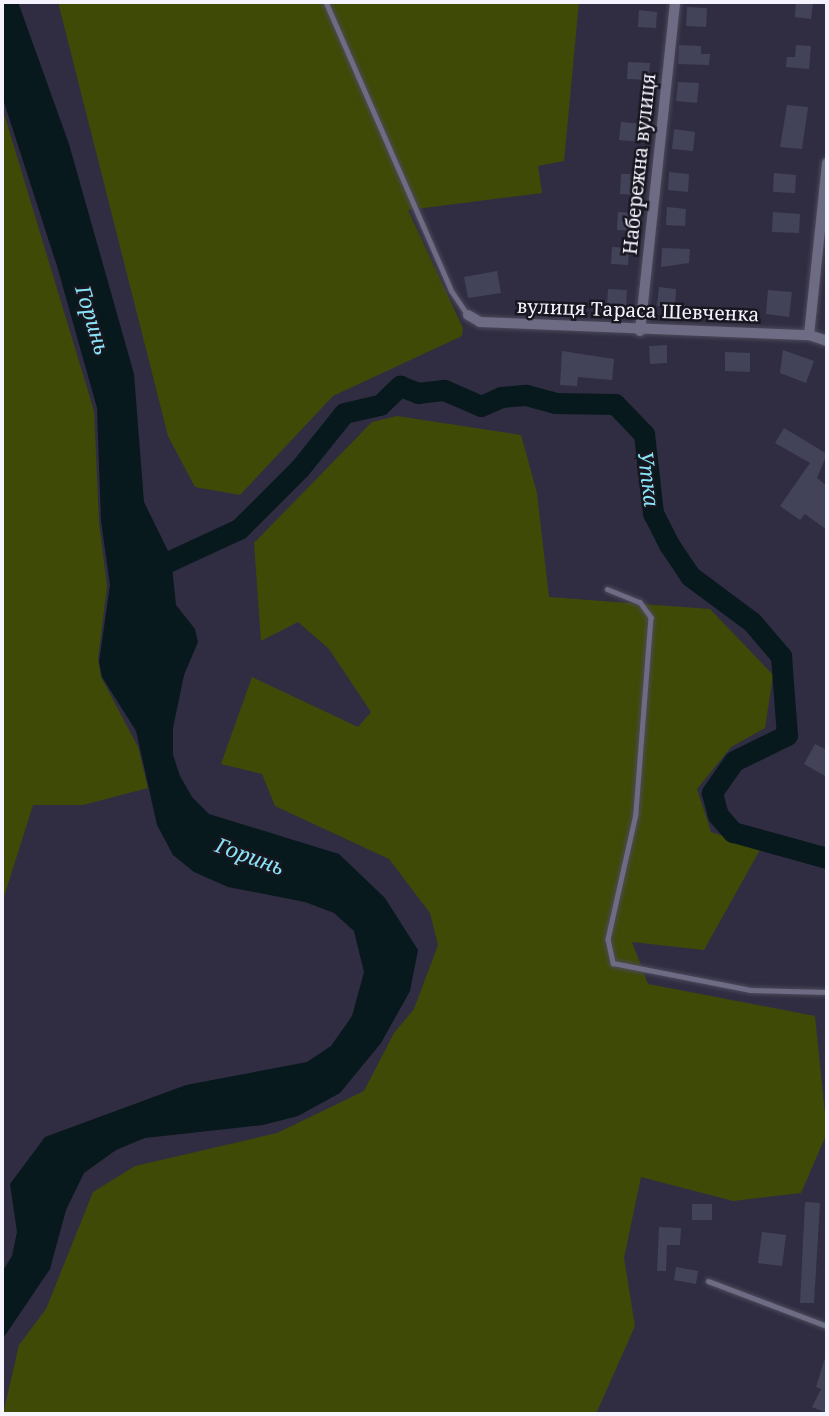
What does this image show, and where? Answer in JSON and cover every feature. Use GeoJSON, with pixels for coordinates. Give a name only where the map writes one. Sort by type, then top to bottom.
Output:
{"type":"FeatureCollection","features":[{"type":"Feature","properties":{"kind":"street","name":"Набережна вулиця"},"geometry":{"type":"LineString","coordinates":[[640,331],[675,2]]}},
{"type":"Feature","properties":{"kind":"street"},"geometry":{"type":"LineString","coordinates":[[809,335],[824,231],[827,163]]}},
{"type":"Feature","properties":{"kind":"street","name":"вулиця Тараса Шевченка"},"geometry":{"type":"LineString","coordinates":[[468,315],[480,322],[640,331],[809,335],[827,341]]}},
{"type":"Feature","properties":{"kind":"lane"},"geometry":{"type":"LineString","coordinates":[[326,2],[451,290],[468,315]]}},
{"type":"Feature","properties":{"kind":"lane"},"geometry":{"type":"LineString","coordinates":[[607,589],[639,602],[651,617],[636,814],[608,939],[613,963],[750,990],[827,992]]}},
{"type":"Feature","properties":{"kind":"lane"},"geometry":{"type":"LineString","coordinates":[[708,1281],[827,1326]]}},
{"type":"Feature","properties":{"kind":"green space"},"geometry":{"type":"Polygon","coordinates":[[[58,2],[579,2],[564,161],[538,166],[542,193],[408,210],[463,328],[462,336],[333,396],[240,495],[195,487],[168,436],[58,2]]]}},
{"type":"Feature","properties":{"kind":"green space"},"geometry":{"type":"Polygon","coordinates":[[[2,107],[94,411],[99,523],[107,586],[98,659],[101,677],[138,747],[148,788],[83,805],[33,805],[2,903],[2,107]]]}},
{"type":"Feature","properties":{"kind":"green space"},"geometry":{"type":"Polygon","coordinates":[[[397,416],[521,435],[537,493],[549,597],[710,609],[773,675],[765,728],[731,747],[697,789],[711,832],[761,848],[704,950],[632,942],[648,984],[815,1016],[827,1133],[801,1193],[733,1201],[641,1177],[624,1258],[635,1326],[596,1414],[3,1414],[19,1345],[46,1309],[93,1192],[135,1166],[277,1133],[364,1091],[394,1033],[414,1009],[438,945],[430,913],[389,859],[275,806],[262,774],[221,764],[252,677],[358,727],[371,712],[329,649],[298,622],[261,641],[254,543],[372,422],[397,416]]]}},
{"type":"Feature","properties":{"kind":"water","name":"Горинь"},"geometry":{"type":"Polygon","coordinates":[[[2,2],[18,2],[69,144],[134,374],[144,502],[171,557],[176,605],[195,629],[198,642],[184,675],[173,728],[173,755],[180,776],[192,797],[209,814],[339,854],[385,898],[418,950],[410,991],[381,1043],[340,1093],[298,1116],[263,1125],[145,1138],[116,1150],[84,1173],[66,1210],[50,1269],[2,1340],[2,1272],[12,1256],[17,1232],[10,1184],[45,1137],[186,1085],[307,1062],[331,1046],[352,1016],[364,972],[354,931],[334,913],[305,902],[228,887],[194,872],[173,855],[157,825],[136,731],[102,677],[99,662],[110,585],[101,521],[97,408],[57,266],[2,96],[2,2]]]}},
{"type":"Feature","properties":{"kind":"building"},"geometry":{"type":"Polygon","coordinates":[[[796,2],[813,3],[811,19],[795,17],[796,2]]]}},
{"type":"Feature","properties":{"kind":"building"},"geometry":{"type":"Polygon","coordinates":[[[687,7],[707,8],[706,27],[686,26],[687,7]]]}},
{"type":"Feature","properties":{"kind":"building"},"geometry":{"type":"Polygon","coordinates":[[[639,10],[657,12],[656,28],[638,27],[639,10]]]}},
{"type":"Feature","properties":{"kind":"building"},"geometry":{"type":"Polygon","coordinates":[[[679,45],[701,46],[701,54],[710,54],[709,65],[678,64],[679,45]]]}},
{"type":"Feature","properties":{"kind":"building"},"geometry":{"type":"Polygon","coordinates":[[[796,45],[811,46],[809,69],[786,67],[787,57],[795,57],[796,45]]]}},
{"type":"Feature","properties":{"kind":"building"},"geometry":{"type":"Polygon","coordinates":[[[628,62],[650,63],[649,80],[627,79],[628,62]]]}},
{"type":"Feature","properties":{"kind":"building"},"geometry":{"type":"Polygon","coordinates":[[[678,82],[699,83],[697,103],[676,101],[678,82]]]}},
{"type":"Feature","properties":{"kind":"building"},"geometry":{"type":"Polygon","coordinates":[[[787,105],[808,107],[802,149],[780,147],[787,105]]]}},
{"type":"Feature","properties":{"kind":"building"},"geometry":{"type":"Polygon","coordinates":[[[621,122],[644,124],[642,142],[619,140],[621,122]]]}},
{"type":"Feature","properties":{"kind":"building"},"geometry":{"type":"Polygon","coordinates":[[[674,129],[695,132],[693,151],[672,149],[674,129]]]}},
{"type":"Feature","properties":{"kind":"building"},"geometry":{"type":"Polygon","coordinates":[[[669,172],[689,174],[688,192],[668,190],[669,172]]]}},
{"type":"Feature","properties":{"kind":"building"},"geometry":{"type":"Polygon","coordinates":[[[774,173],[796,175],[795,193],[773,192],[774,173]]]}},
{"type":"Feature","properties":{"kind":"building"},"geometry":{"type":"Polygon","coordinates":[[[621,174],[639,174],[638,195],[620,194],[621,174]]]}},
{"type":"Feature","properties":{"kind":"building"},"geometry":{"type":"Polygon","coordinates":[[[667,207],[686,209],[685,226],[666,225],[667,207]]]}},
{"type":"Feature","properties":{"kind":"building"},"geometry":{"type":"Polygon","coordinates":[[[618,212],[636,213],[635,231],[617,230],[618,212]]]}},
{"type":"Feature","properties":{"kind":"building"},"geometry":{"type":"Polygon","coordinates":[[[773,212],[800,214],[799,233],[772,232],[773,212]]]}},
{"type":"Feature","properties":{"kind":"building"},"geometry":{"type":"Polygon","coordinates":[[[612,247],[629,248],[628,265],[611,264],[612,247]]]}},
{"type":"Feature","properties":{"kind":"building"},"geometry":{"type":"Polygon","coordinates":[[[662,248],[690,249],[689,263],[661,267],[662,248]]]}},
{"type":"Feature","properties":{"kind":"building"},"geometry":{"type":"Polygon","coordinates":[[[497,271],[501,293],[468,298],[464,277],[497,271]]]}},
{"type":"Feature","properties":{"kind":"building"},"geometry":{"type":"Polygon","coordinates":[[[659,287],[676,289],[675,308],[657,306],[659,287]]]}},
{"type":"Feature","properties":{"kind":"building"},"geometry":{"type":"Polygon","coordinates":[[[608,289],[627,290],[626,307],[607,305],[608,289]]]}},
{"type":"Feature","properties":{"kind":"building"},"geometry":{"type":"Polygon","coordinates":[[[768,290],[792,292],[789,317],[766,314],[768,290]]]}},
{"type":"Feature","properties":{"kind":"building"},"geometry":{"type":"Polygon","coordinates":[[[667,345],[667,363],[650,364],[649,346],[667,345]]]}},
{"type":"Feature","properties":{"kind":"building"},"geometry":{"type":"Polygon","coordinates":[[[783,350],[814,361],[806,383],[780,373],[783,350]]]}},
{"type":"Feature","properties":{"kind":"building"},"geometry":{"type":"Polygon","coordinates":[[[562,351],[614,359],[612,380],[578,377],[577,386],[560,385],[562,351]]]}},
{"type":"Feature","properties":{"kind":"building"},"geometry":{"type":"Polygon","coordinates":[[[725,352],[750,353],[750,372],[725,371],[725,352]]]}},
{"type":"Feature","properties":{"kind":"building"},"geometry":{"type":"Polygon","coordinates":[[[784,428],[827,454],[817,478],[827,486],[827,530],[805,514],[800,520],[780,506],[810,463],[775,443],[784,428]]]}},
{"type":"Feature","properties":{"kind":"building"},"geometry":{"type":"Polygon","coordinates":[[[815,744],[827,750],[827,777],[804,764],[815,744]]]}},
{"type":"Feature","properties":{"kind":"building"},"geometry":{"type":"Polygon","coordinates":[[[805,1202],[820,1203],[814,1303],[800,1303],[805,1202]]]}},
{"type":"Feature","properties":{"kind":"building"},"geometry":{"type":"Polygon","coordinates":[[[692,1204],[712,1204],[712,1220],[692,1220],[692,1204]]]}},
{"type":"Feature","properties":{"kind":"building"},"geometry":{"type":"Polygon","coordinates":[[[659,1227],[681,1228],[680,1245],[667,1245],[666,1271],[657,1271],[659,1227]]]}},
{"type":"Feature","properties":{"kind":"building"},"geometry":{"type":"Polygon","coordinates":[[[762,1232],[786,1235],[782,1266],[758,1263],[762,1232]]]}},
{"type":"Feature","properties":{"kind":"building"},"geometry":{"type":"Polygon","coordinates":[[[676,1267],[698,1271],[696,1284],[674,1280],[676,1267]]]}},
{"type":"Feature","properties":{"kind":"building"},"geometry":{"type":"Polygon","coordinates":[[[825,1358],[827,1413],[812,1407],[821,1389],[816,1387],[825,1358]]]}},
{"type":"Feature","properties":{"kind":"waterway","name":"Утка"},"geometry":{"type":"LineString","coordinates":[[148,571],[239,529],[300,468],[344,413],[380,405],[400,386],[418,393],[444,390],[481,406],[501,397],[526,395],[555,403],[615,404],[644,434],[653,513],[670,546],[690,576],[752,622],[781,656],[787,735],[734,761],[712,793],[718,815],[733,832],[827,858]]}}]}
